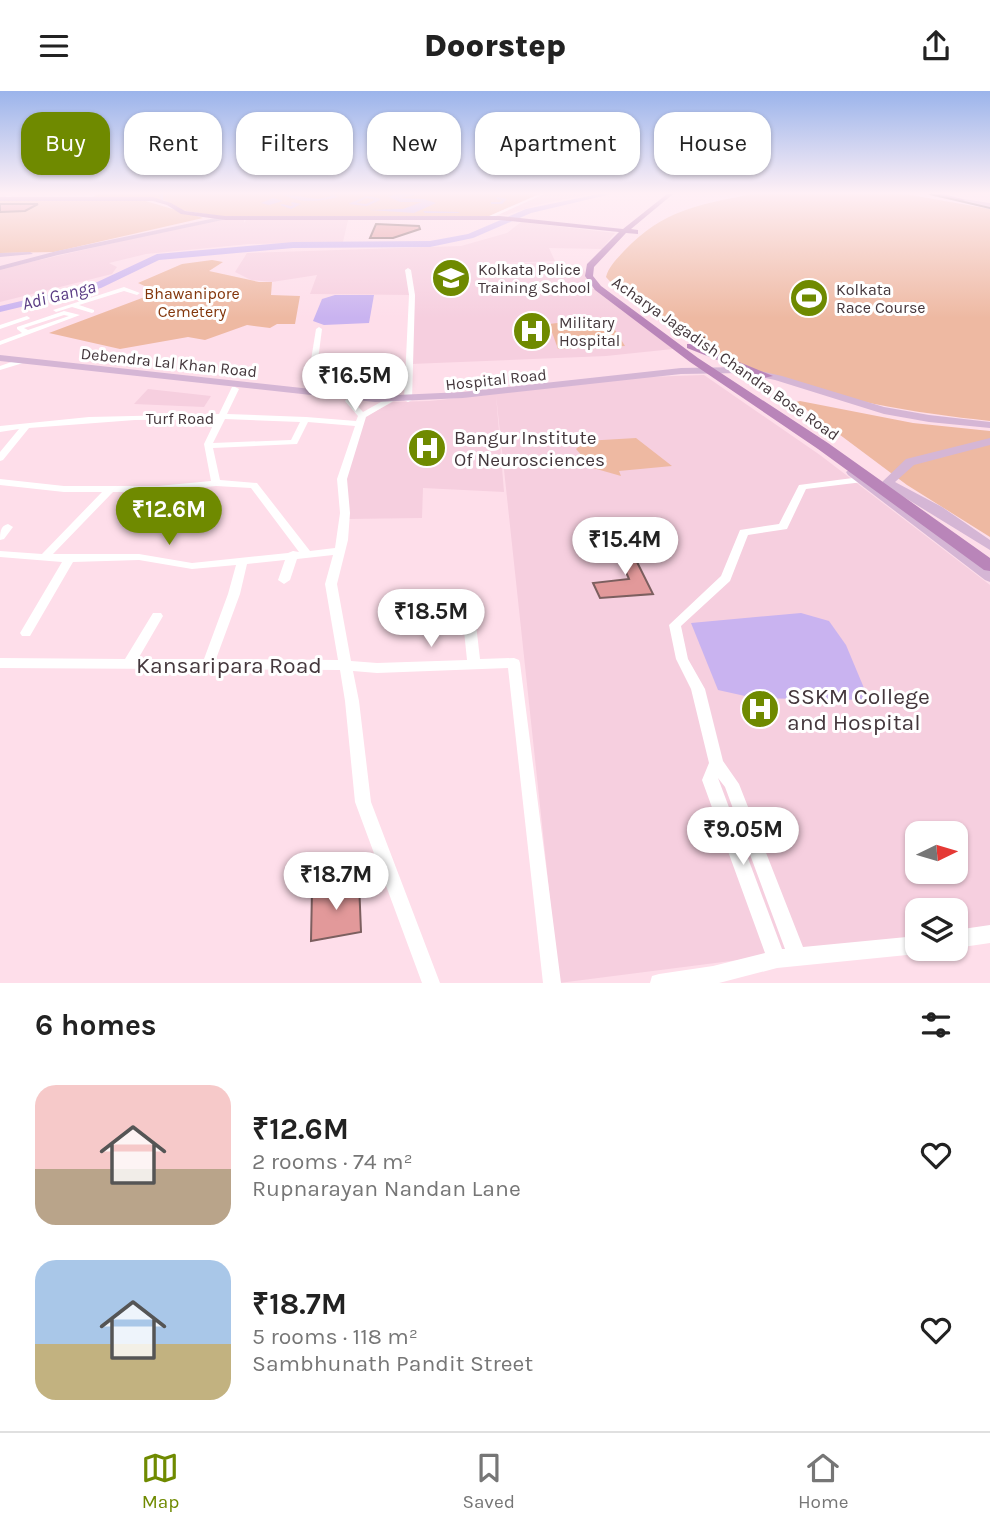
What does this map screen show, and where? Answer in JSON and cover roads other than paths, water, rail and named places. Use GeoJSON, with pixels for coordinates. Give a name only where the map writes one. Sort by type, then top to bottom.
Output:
{"type":"FeatureCollection","features":[{"type":"Feature","properties":{"kind":"highway","name":"Acharya Jagadish Chandra Bose Road"},"geometry":{"type":"LineString","coordinates":[[626,236],[600,267],[599,276],[630,309],[886,487]]}},
{"type":"Feature","properties":{"kind":"highway","name":"Acharya Jagadish Chandra Bose Road"},"geometry":{"type":"LineString","coordinates":[[630,309],[691,346],[865,479],[886,487]]}},
{"type":"Feature","properties":{"kind":"highway"},"geometry":{"type":"LineString","coordinates":[[691,346],[767,376]]}},
{"type":"Feature","properties":{"kind":"highway"},"geometry":{"type":"LineString","coordinates":[[886,487],[990,555]]}},
{"type":"Feature","properties":{"kind":"highway"},"geometry":{"type":"LineString","coordinates":[[938,523],[990,566]]}},
{"type":"Feature","properties":{"kind":"main road"},"geometry":{"type":"LineString","coordinates":[[0,268],[38,255],[136,236]]}},
{"type":"Feature","properties":{"kind":"main road"},"geometry":{"type":"LineString","coordinates":[[0,255],[38,255]]}},
{"type":"Feature","properties":{"kind":"main road","name":"Hospital Road"},"geometry":{"type":"LineString","coordinates":[[0,360],[235,389],[350,399],[432,402],[722,372],[767,376],[881,410],[990,427]]}},
{"type":"Feature","properties":{"kind":"main road","name":"Debendra Lal Khan Road"},"geometry":{"type":"LineString","coordinates":[[16,362],[310,391],[350,399]]}},
{"type":"Feature","properties":{"kind":"main road"},"geometry":{"type":"LineString","coordinates":[[388,401],[432,399],[643,375],[722,372]]}},
{"type":"Feature","properties":{"kind":"main road","name":"Hospital Road"},"geometry":{"type":"LineString","coordinates":[[722,372],[758,378],[848,406],[923,422],[990,427]]}},
{"type":"Feature","properties":{"kind":"main road"},"geometry":{"type":"LineString","coordinates":[[886,487],[910,462],[990,441]]}},
{"type":"Feature","properties":{"kind":"main road"},"geometry":{"type":"LineString","coordinates":[[865,479],[990,577]]}},
{"type":"Feature","properties":{"kind":"main road","name":"Acharya Jagadish Chandra Bose Road"},"geometry":{"type":"LineString","coordinates":[[886,487],[937,510],[990,546]]}},
{"type":"Feature","properties":{"kind":"street"},"geometry":{"type":"LineString","coordinates":[[408,271],[412,295],[408,400]]}},
{"type":"Feature","properties":{"kind":"street"},"geometry":{"type":"LineString","coordinates":[[0,329],[124,289],[137,293]]}},
{"type":"Feature","properties":{"kind":"street"},"geometry":{"type":"LineString","coordinates":[[99,297],[114,301]]}},
{"type":"Feature","properties":{"kind":"street"},"geometry":{"type":"LineString","coordinates":[[72,305],[92,311]]}},
{"type":"Feature","properties":{"kind":"street"},"geometry":{"type":"LineString","coordinates":[[51,306],[58,309]]}},
{"type":"Feature","properties":{"kind":"street"},"geometry":{"type":"LineString","coordinates":[[0,343],[13,338],[29,333],[38,330],[77,316],[64,313],[19,328],[29,333]]}},
{"type":"Feature","properties":{"kind":"street"},"geometry":{"type":"LineString","coordinates":[[0,329],[13,338]]}},
{"type":"Feature","properties":{"kind":"street"},"geometry":{"type":"LineString","coordinates":[[310,391],[318,329]]}},
{"type":"Feature","properties":{"kind":"street"},"geometry":{"type":"LineString","coordinates":[[0,368],[16,362]]}},
{"type":"Feature","properties":{"kind":"street"},"geometry":{"type":"LineString","coordinates":[[216,483],[209,446],[235,389]]}},
{"type":"Feature","properties":{"kind":"street"},"geometry":{"type":"LineString","coordinates":[[350,399],[361,420]]}},
{"type":"Feature","properties":{"kind":"street"},"geometry":{"type":"LineString","coordinates":[[388,401],[361,420],[342,479],[345,513],[340,551],[331,584],[352,701],[363,802],[430,983]]}},
{"type":"Feature","properties":{"kind":"street","name":"Turf Road"},"geometry":{"type":"LineString","coordinates":[[0,429],[155,418],[263,416],[361,420]]}},
{"type":"Feature","properties":{"kind":"street"},"geometry":{"type":"LineString","coordinates":[[209,446],[293,443],[306,419]]}},
{"type":"Feature","properties":{"kind":"street"},"geometry":{"type":"LineString","coordinates":[[0,458],[26,426]]}},
{"type":"Feature","properties":{"kind":"street"},"geometry":{"type":"LineString","coordinates":[[797,956],[732,784],[716,763],[698,689],[682,659],[675,625],[726,578],[744,532],[783,527],[802,487],[865,479]]}},
{"type":"Feature","properties":{"kind":"street"},"geometry":{"type":"LineString","coordinates":[[0,482],[64,489],[151,489],[216,483],[254,485],[306,553]]}},
{"type":"Feature","properties":{"kind":"street"},"geometry":{"type":"LineString","coordinates":[[45,557],[110,489]]}},
{"type":"Feature","properties":{"kind":"street"},"geometry":{"type":"LineString","coordinates":[[134,515],[151,489]]}},
{"type":"Feature","properties":{"kind":"street"},"geometry":{"type":"LineString","coordinates":[[0,537],[8,527]]}},
{"type":"Feature","properties":{"kind":"street"},"geometry":{"type":"LineString","coordinates":[[0,554],[69,559],[139,557],[192,566],[340,551]]}},
{"type":"Feature","properties":{"kind":"street"},"geometry":{"type":"LineString","coordinates":[[284,580],[293,554]]}},
{"type":"Feature","properties":{"kind":"street"},"geometry":{"type":"LineString","coordinates":[[26,632],[69,559]]}},
{"type":"Feature","properties":{"kind":"street"},"geometry":{"type":"LineString","coordinates":[[208,665],[234,594],[243,560]]}},
{"type":"Feature","properties":{"kind":"street"},"geometry":{"type":"LineString","coordinates":[[424,609],[468,607],[474,665]]}},
{"type":"Feature","properties":{"kind":"street"},"geometry":{"type":"LineString","coordinates":[[129,664],[157,616]]}},
{"type":"Feature","properties":{"kind":"street","name":"Kansaripara Road"},"geometry":{"type":"LineString","coordinates":[[0,663],[377,668],[514,663],[552,983]]}},
{"type":"Feature","properties":{"kind":"street"},"geometry":{"type":"LineString","coordinates":[[716,763],[710,780],[777,959]]}},
{"type":"Feature","properties":{"kind":"street"},"geometry":{"type":"LineString","coordinates":[[968,938],[990,935]]}},
{"type":"Feature","properties":{"kind":"street"},"geometry":{"type":"LineString","coordinates":[[659,983],[713,975],[797,956],[905,946]]}},
{"type":"Feature","properties":{"kind":"waterway","name":"Adi Ganga"},"geometry":{"type":"LineString","coordinates":[[0,309],[97,286],[157,257],[293,245],[430,244],[471,236]]}},
{"type":"Feature","properties":{"kind":"place","name":"Kolkata Police Training School"},"geometry":{"type":"Point","coordinates":[451,278]}},
{"type":"Feature","properties":{"kind":"place","name":"Kolkata Race Course"},"geometry":{"type":"Point","coordinates":[809,298]}},
{"type":"Feature","properties":{"kind":"place","name":"Military Hospital"},"geometry":{"type":"Point","coordinates":[532,331]}},
{"type":"Feature","properties":{"kind":"place","name":"Bangur Institute Of Neurosciences"},"geometry":{"type":"Point","coordinates":[427,448]}},
{"type":"Feature","properties":{"kind":"place","name":"SSKM College and Hospital"},"geometry":{"type":"Point","coordinates":[760,709]}},
{"type":"Feature","properties":{"kind":"park label","name":"Bhawanipore Cemetery"},"geometry":{"type":"Point","coordinates":[192,302]}}]}
